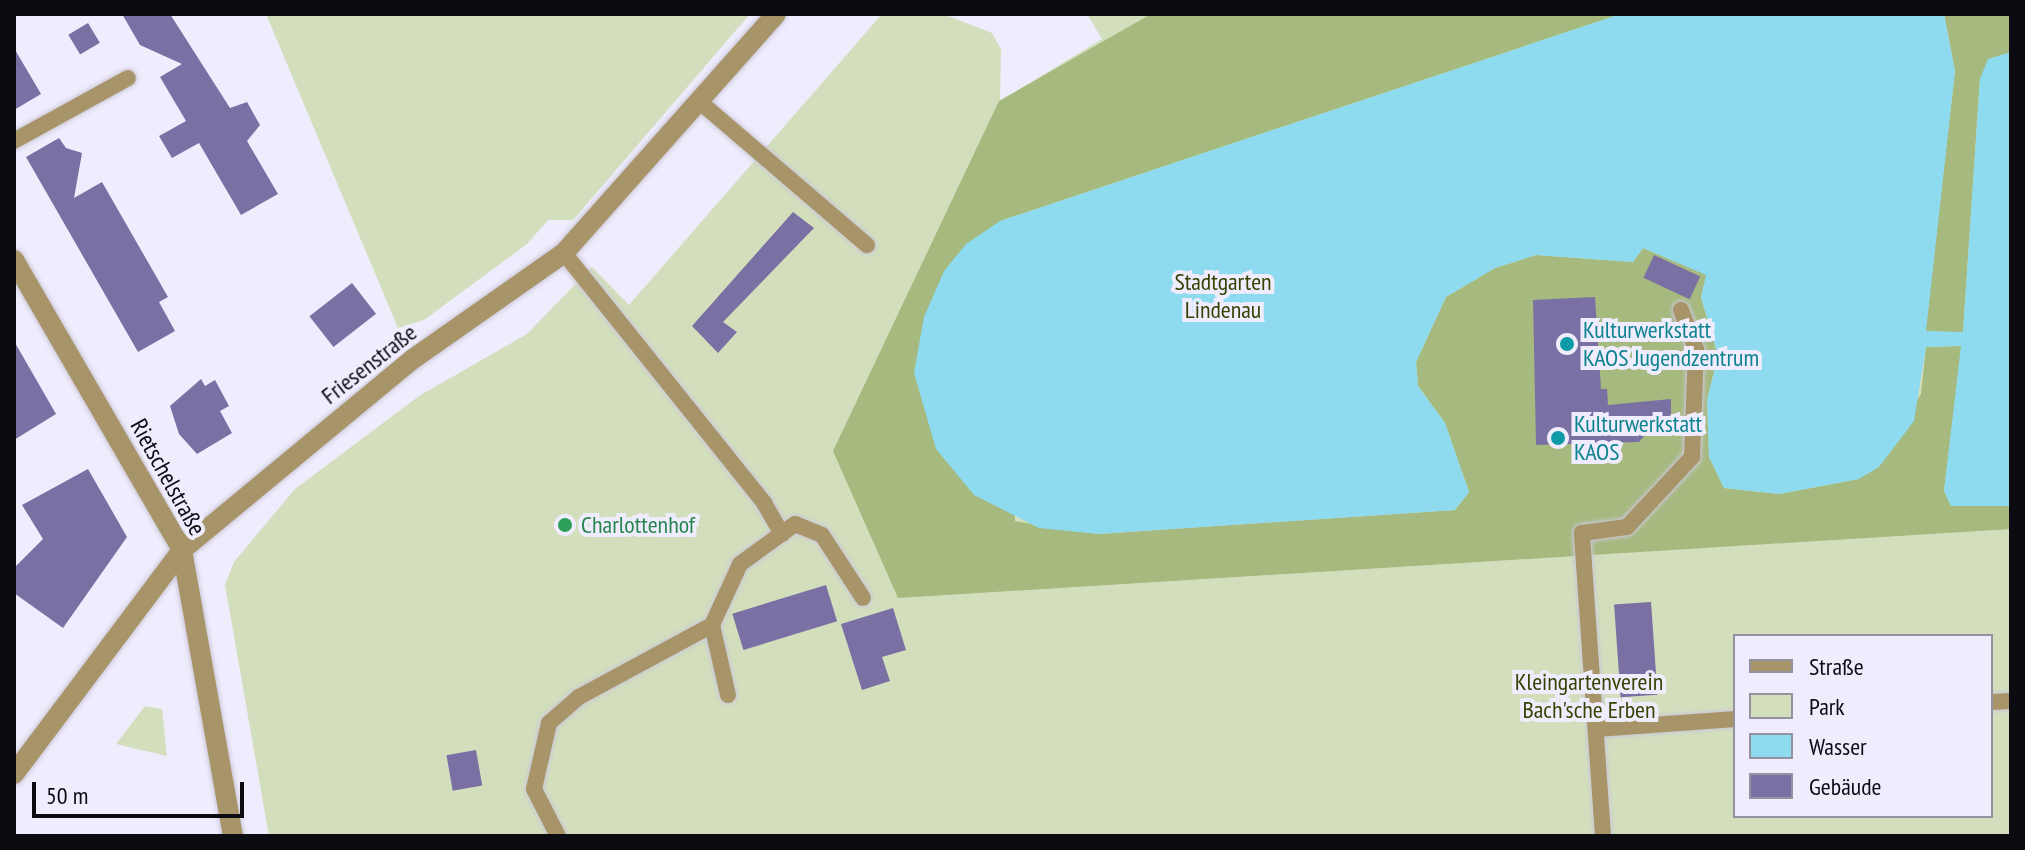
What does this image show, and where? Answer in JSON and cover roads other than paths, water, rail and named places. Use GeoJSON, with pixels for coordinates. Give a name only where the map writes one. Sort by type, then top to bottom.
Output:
{"type":"FeatureCollection","features":[{"type":"Feature","properties":{"kind":"street","name":"Friesenstraße"},"geometry":{"type":"LineString","coordinates":[[14,774],[182,550],[413,359],[564,253],[776,14]]}},
{"type":"Feature","properties":{"kind":"street","name":"Rietschelstraße"},"geometry":{"type":"LineString","coordinates":[[14,260],[182,550],[233,836]]}},
{"type":"Feature","properties":{"kind":"lane"},"geometry":{"type":"LineString","coordinates":[[14,141],[128,78]]}},
{"type":"Feature","properties":{"kind":"lane"},"geometry":{"type":"LineString","coordinates":[[700,102],[867,245]]}},
{"type":"Feature","properties":{"kind":"lane"},"geometry":{"type":"LineString","coordinates":[[564,253],[764,503],[782,534]]}},
{"type":"Feature","properties":{"kind":"lane"},"geometry":{"type":"LineString","coordinates":[[1603,836],[1582,533],[1627,527],[1692,457],[1696,349],[1681,310]]}},
{"type":"Feature","properties":{"kind":"lane"},"geometry":{"type":"LineString","coordinates":[[558,836],[534,789],[549,723],[579,697],[712,625],[740,564],[795,524],[822,535],[863,598]]}},
{"type":"Feature","properties":{"kind":"lane"},"geometry":{"type":"LineString","coordinates":[[712,625],[728,695]]}},
{"type":"Feature","properties":{"kind":"lane"},"geometry":{"type":"LineString","coordinates":[[1597,729],[1733,719]]}},
{"type":"Feature","properties":{"kind":"water","name":"Stadtgarten Lindenau"},"geometry":{"type":"Polygon","coordinates":[[[1621,14],[1944,14],[1955,71],[1926,331],[1963,332],[1980,79],[1988,59],[2011,52],[2011,506],[1951,506],[1944,491],[1961,346],[1926,347],[1914,421],[1879,467],[1859,479],[1779,494],[1724,488],[1709,457],[1707,400],[1718,356],[1701,297],[1706,275],[1643,248],[1633,262],[1536,255],[1495,268],[1446,297],[1416,362],[1418,386],[1445,423],[1469,492],[1455,510],[1098,534],[1039,528],[974,495],[936,449],[914,373],[924,317],[944,271],[966,244],[1000,221],[1621,14]]]}},
{"type":"Feature","properties":{"kind":"place","name":"Kulturwerkstatt KAOS Jugendzentrum"},"geometry":{"type":"Point","coordinates":[1567,344]}},
{"type":"Feature","properties":{"kind":"place","name":"Kulturwerkstatt KAOS"},"geometry":{"type":"Point","coordinates":[1558,438]}},
{"type":"Feature","properties":{"kind":"place","name":"Charlottenhof"},"geometry":{"type":"Point","coordinates":[565,525]}},
{"type":"Feature","properties":{"kind":"park label","name":"Kleingartenverein Bach'sche Erben"},"geometry":{"type":"Point","coordinates":[1589,696]}}]}
